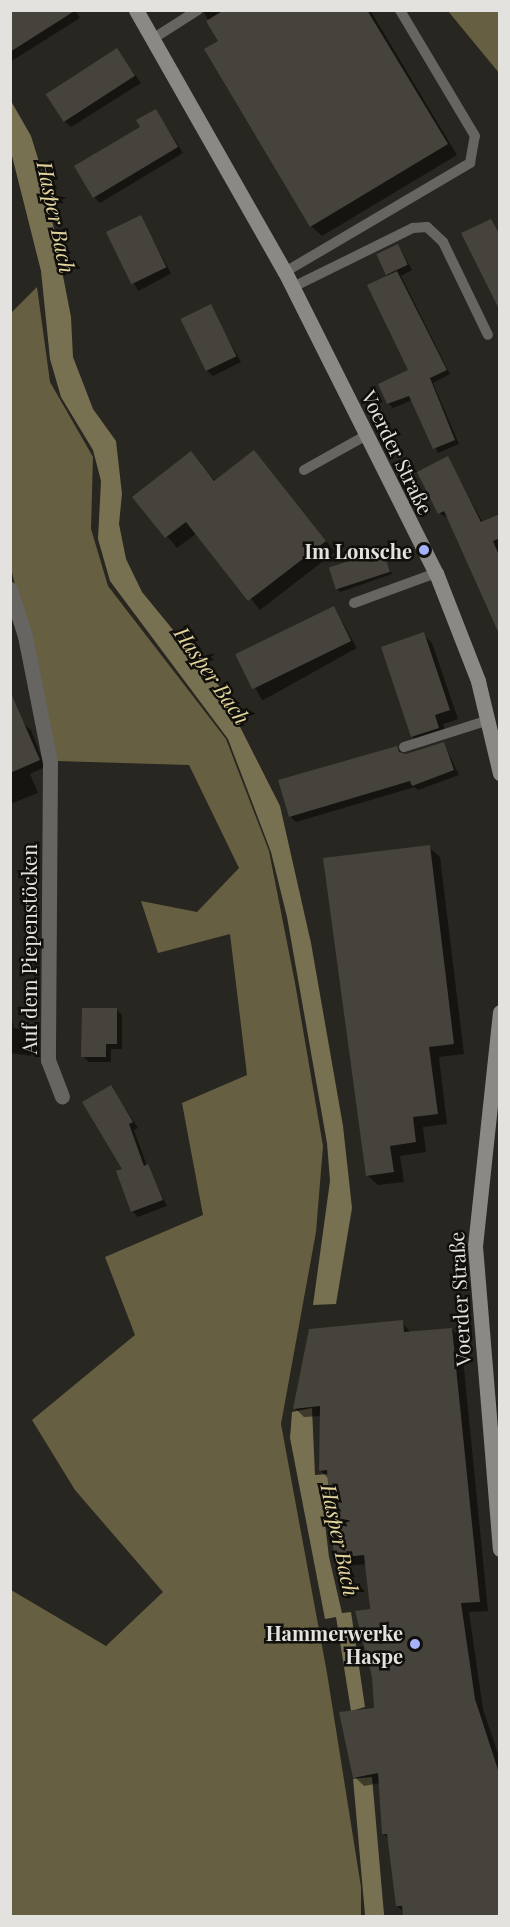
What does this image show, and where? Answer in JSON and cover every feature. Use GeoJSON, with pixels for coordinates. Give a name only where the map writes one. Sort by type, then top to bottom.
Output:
{"type":"FeatureCollection","features":[{"type":"Feature","properties":{"kind":"main road","name":"Voerder Straße"},"geometry":{"type":"LineString","coordinates":[[136,10],[226,162],[293,287],[436,573],[463,634],[493,725],[500,773]]}},
{"type":"Feature","properties":{"kind":"main road","name":"Voerder Straße"},"geometry":{"type":"LineString","coordinates":[[500,1012],[475,1246],[495,1446],[500,1549]]}},
{"type":"Feature","properties":{"kind":"street","name":"Auf dem Piepenstöcken"},"geometry":{"type":"LineString","coordinates":[[10,589],[25,636],[50,762],[48,1060],[62,1096]]}},
{"type":"Feature","properties":{"kind":"lane"},"geometry":{"type":"LineString","coordinates":[[154,39],[198,10]]}},
{"type":"Feature","properties":{"kind":"lane"},"geometry":{"type":"LineString","coordinates":[[285,272],[470,163],[475,136],[400,10]]}},
{"type":"Feature","properties":{"kind":"lane"},"geometry":{"type":"LineString","coordinates":[[293,287],[413,228],[427,227],[443,242],[488,334]]}},
{"type":"Feature","properties":{"kind":"lane"},"geometry":{"type":"LineString","coordinates":[[304,470],[367,435]]}},
{"type":"Feature","properties":{"kind":"lane"},"geometry":{"type":"LineString","coordinates":[[354,603],[436,573]]}},
{"type":"Feature","properties":{"kind":"lane"},"geometry":{"type":"LineString","coordinates":[[404,747],[493,725]]}},
{"type":"Feature","properties":{"kind":"shaded area"},"geometry":{"type":"Polygon","coordinates":[[[448,11],[499,11],[499,73],[448,11]]]}},
{"type":"Feature","properties":{"kind":"shaded area"},"geometry":{"type":"Polygon","coordinates":[[[11,101],[31,136],[44,178],[71,317],[73,357],[93,409],[116,441],[122,494],[119,524],[126,559],[142,592],[220,687],[280,806],[311,943],[343,1126],[352,1208],[336,1304],[313,1305],[330,1181],[327,1143],[287,917],[271,852],[228,739],[110,581],[98,539],[101,481],[93,450],[61,397],[50,359],[41,271],[11,152],[11,101]]]}},
{"type":"Feature","properties":{"kind":"shaded area"},"geometry":{"type":"Polygon","coordinates":[[[37,287],[50,382],[93,457],[91,529],[108,586],[226,739],[269,851],[295,983],[323,1146],[316,1232],[281,1424],[327,1673],[361,1887],[361,1916],[11,1916],[11,1590],[106,1646],[163,1592],[75,1490],[32,1420],[135,1335],[105,1257],[203,1215],[182,1103],[247,1075],[230,934],[158,953],[141,901],[197,912],[239,868],[189,765],[56,761],[11,568],[11,313],[37,287]]]}},
{"type":"Feature","properties":{"kind":"shaded area"},"geometry":{"type":"Polygon","coordinates":[[[312,1408],[315,1475],[341,1473],[345,1494],[322,1498],[329,1557],[342,1613],[351,1612],[365,1707],[351,1711],[336,1617],[325,1619],[290,1438],[292,1412],[312,1408]]]}},
{"type":"Feature","properties":{"kind":"shaded area"},"geometry":{"type":"Polygon","coordinates":[[[372,1777],[384,1916],[365,1916],[353,1779],[372,1777]]]}},
{"type":"Feature","properties":{"kind":"building"},"geometry":{"type":"Polygon","coordinates":[[[10,10],[76,10],[10,52],[10,10]]]}},
{"type":"Feature","properties":{"kind":"building"},"geometry":{"type":"Polygon","coordinates":[[[224,10],[367,10],[448,144],[310,227],[204,49],[218,41],[206,21],[224,10]]]}},
{"type":"Feature","properties":{"kind":"building"},"geometry":{"type":"Polygon","coordinates":[[[117,48],[135,76],[64,122],[46,94],[117,48]]]}},
{"type":"Feature","properties":{"kind":"building"},"geometry":{"type":"Polygon","coordinates":[[[156,109],[178,147],[93,198],[74,166],[140,127],[136,120],[156,109]]]}},
{"type":"Feature","properties":{"kind":"building"},"geometry":{"type":"Polygon","coordinates":[[[141,215],[166,267],[131,284],[106,232],[141,215]]]}},
{"type":"Feature","properties":{"kind":"building"},"geometry":{"type":"Polygon","coordinates":[[[491,219],[500,235],[500,311],[461,233],[491,219]]]}},
{"type":"Feature","properties":{"kind":"building"},"geometry":{"type":"Polygon","coordinates":[[[398,244],[408,265],[386,275],[376,254],[398,244]]]}},
{"type":"Feature","properties":{"kind":"building"},"geometry":{"type":"Polygon","coordinates":[[[397,271],[447,370],[430,378],[455,440],[433,449],[409,396],[387,404],[378,384],[408,370],[367,285],[397,271]]]}},
{"type":"Feature","properties":{"kind":"building"},"geometry":{"type":"Polygon","coordinates":[[[211,304],[236,356],[206,371],[180,319],[211,304]]]}},
{"type":"Feature","properties":{"kind":"building"},"geometry":{"type":"Polygon","coordinates":[[[254,450],[326,541],[248,601],[186,522],[165,538],[132,497],[191,451],[214,481],[254,450]]]}},
{"type":"Feature","properties":{"kind":"building"},"geometry":{"type":"Polygon","coordinates":[[[448,456],[481,522],[500,514],[500,538],[493,541],[500,558],[500,636],[444,511],[438,514],[417,472],[448,456]]]}},
{"type":"Feature","properties":{"kind":"building"},"geometry":{"type":"Polygon","coordinates":[[[383,550],[390,572],[336,589],[329,568],[383,550]]]}},
{"type":"Feature","properties":{"kind":"building"},"geometry":{"type":"Polygon","coordinates":[[[334,606],[351,641],[252,689],[235,654],[334,606]]]}},
{"type":"Feature","properties":{"kind":"building"},"geometry":{"type":"Polygon","coordinates":[[[424,632],[450,710],[435,715],[439,728],[411,737],[381,647],[424,632]]]}},
{"type":"Feature","properties":{"kind":"building"},"geometry":{"type":"Polygon","coordinates":[[[10,691],[40,760],[10,773],[10,691]]]}},
{"type":"Feature","properties":{"kind":"building"},"geometry":{"type":"Polygon","coordinates":[[[444,742],[454,770],[412,786],[410,781],[289,817],[278,780],[397,746],[399,752],[406,754],[444,742]]]}},
{"type":"Feature","properties":{"kind":"building"},"geometry":{"type":"Polygon","coordinates":[[[430,845],[454,1044],[429,1047],[438,1114],[413,1117],[416,1142],[390,1146],[394,1172],[366,1176],[323,858],[430,845]]]}},
{"type":"Feature","properties":{"kind":"building"},"geometry":{"type":"Polygon","coordinates":[[[82,1008],[117,1008],[117,1044],[106,1044],[106,1057],[81,1057],[82,1008]]]}},
{"type":"Feature","properties":{"kind":"building"},"geometry":{"type":"Polygon","coordinates":[[[111,1085],[133,1122],[129,1124],[144,1166],[148,1164],[163,1200],[131,1212],[116,1171],[122,1169],[82,1102],[111,1085]]]}},
{"type":"Feature","properties":{"kind":"building","name":"Hammerwerke Haspe"},"geometry":{"type":"Polygon","coordinates":[[[403,1320],[404,1332],[452,1328],[480,1602],[461,1603],[475,1699],[500,1776],[500,1917],[403,1917],[402,1906],[396,1906],[387,1834],[382,1834],[378,1773],[353,1778],[339,1712],[374,1708],[372,1677],[355,1611],[370,1609],[364,1555],[334,1558],[327,1470],[319,1471],[320,1406],[293,1409],[309,1329],[403,1320]]]}},
{"type":"Feature","properties":{"kind":"place","name":"Im Lonsche"},"geometry":{"type":"Point","coordinates":[424,550]}},
{"type":"Feature","properties":{"kind":"place","name":"Hammerwerke Haspe"},"geometry":{"type":"Point","coordinates":[415,1644]}},
{"type":"Feature","properties":{"kind":"water label","name":"Hasper Bach"},"geometry":{"type":"Point","coordinates":[57,217]}},
{"type":"Feature","properties":{"kind":"water label","name":"Hasper Bach"},"geometry":{"type":"Point","coordinates":[213,675]}},
{"type":"Feature","properties":{"kind":"water label","name":"Hasper Bach"},"geometry":{"type":"Point","coordinates":[341,1540]}}]}
